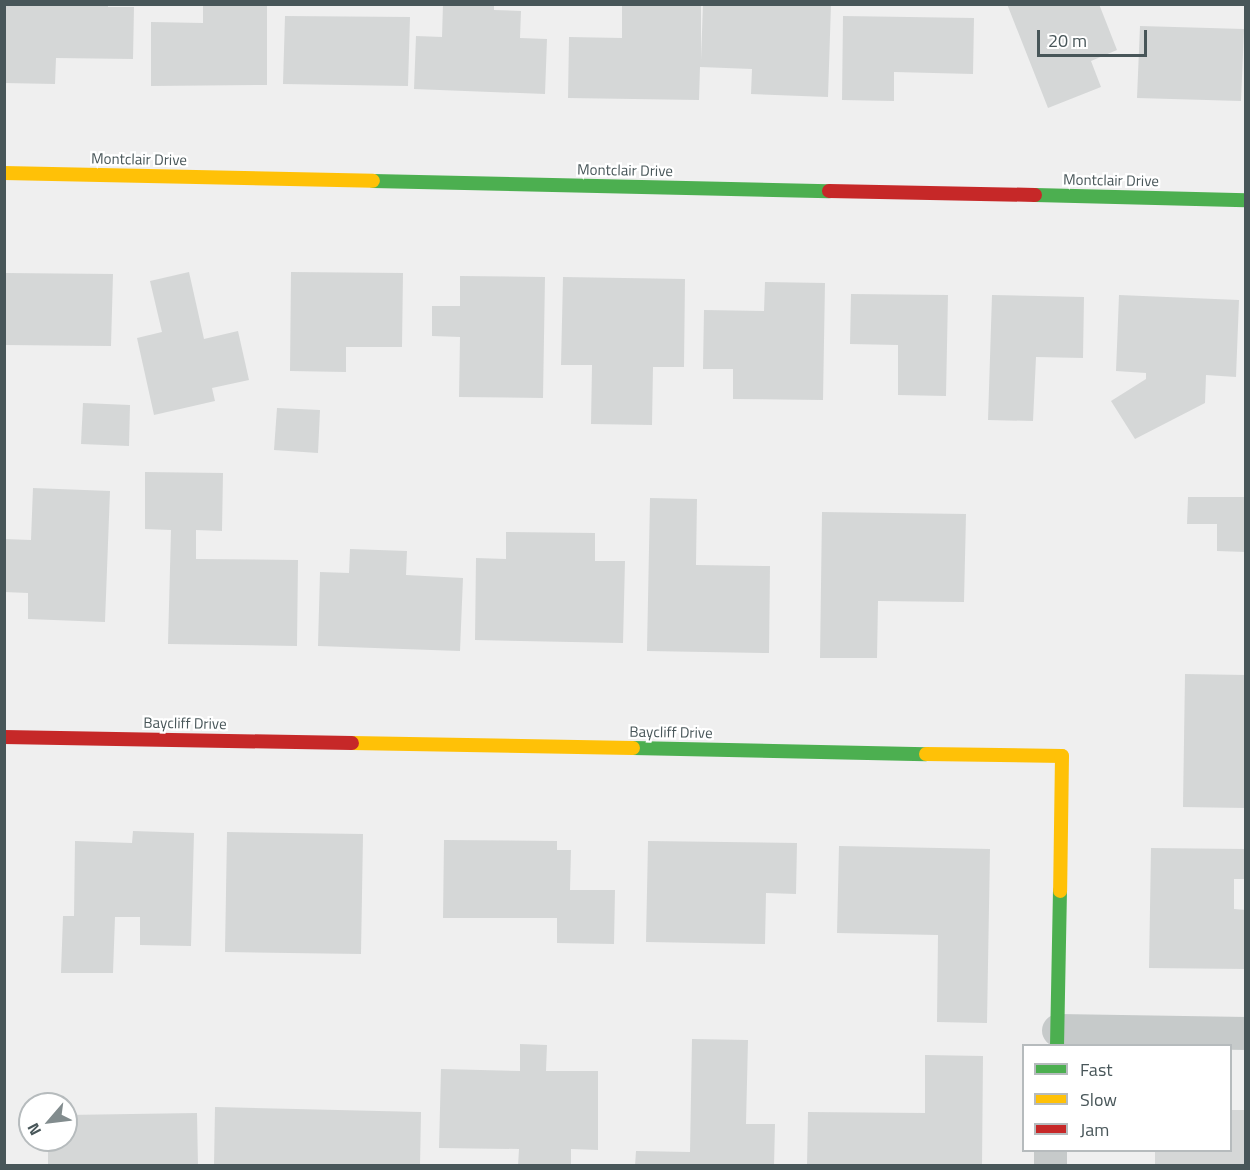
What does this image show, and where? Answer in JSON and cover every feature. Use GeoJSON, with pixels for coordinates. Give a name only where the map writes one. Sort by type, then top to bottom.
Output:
{"type":"FeatureCollection","features":[{"type":"Feature","properties":{"kind":"street","name":"Montclair Drive"},"geometry":{"type":"LineString","coordinates":[[4,173],[1245,200]]}},
{"type":"Feature","properties":{"kind":"street","name":"Baycliff Drive"},"geometry":{"type":"LineString","coordinates":[[4,736],[1062,756],[1058,1037]]}},
{"type":"Feature","properties":{"kind":"street"},"geometry":{"type":"LineString","coordinates":[[1058,1037],[1245,1033]]}},
{"type":"Feature","properties":{"kind":"building"},"geometry":{"type":"Polygon","coordinates":[[[4,4],[108,4],[108,7],[134,7],[133,59],[56,58],[55,84],[4,83],[4,4]]]}},
{"type":"Feature","properties":{"kind":"building"},"geometry":{"type":"Polygon","coordinates":[[[203,4],[267,4],[267,85],[151,86],[151,22],[203,23],[203,4]]]}},
{"type":"Feature","properties":{"kind":"building"},"geometry":{"type":"Polygon","coordinates":[[[443,4],[494,4],[494,10],[521,11],[520,38],[547,39],[545,94],[414,89],[416,36],[442,37],[443,4]]]}},
{"type":"Feature","properties":{"kind":"building"},"geometry":{"type":"Polygon","coordinates":[[[622,4],[701,4],[701,60],[703,4],[831,4],[828,97],[751,94],[752,69],[700,67],[699,100],[568,98],[569,37],[622,38],[622,4]]]}},
{"type":"Feature","properties":{"kind":"building"},"geometry":{"type":"Polygon","coordinates":[[[1007,4],[1099,4],[1117,50],[1091,61],[1101,87],[1048,108],[1007,4]]]}},
{"type":"Feature","properties":{"kind":"building"},"geometry":{"type":"Polygon","coordinates":[[[285,16],[410,17],[408,86],[283,84],[285,16]]]}},
{"type":"Feature","properties":{"kind":"building"},"geometry":{"type":"Polygon","coordinates":[[[843,16],[974,18],[973,74],[894,72],[894,101],[842,100],[843,16]]]}},
{"type":"Feature","properties":{"kind":"building"},"geometry":{"type":"Polygon","coordinates":[[[1140,26],[1244,29],[1241,101],[1137,98],[1140,26]]]}},
{"type":"Feature","properties":{"kind":"building"},"geometry":{"type":"Polygon","coordinates":[[[189,272],[204,339],[238,331],[249,380],[212,388],[215,401],[154,415],[137,338],[162,332],[150,281],[189,272]]]}},
{"type":"Feature","properties":{"kind":"building"},"geometry":{"type":"Polygon","coordinates":[[[291,272],[403,273],[402,347],[346,347],[346,372],[290,371],[291,272]]]}},
{"type":"Feature","properties":{"kind":"building"},"geometry":{"type":"Polygon","coordinates":[[[6,273],[113,274],[111,346],[5,345],[6,273]]]}},
{"type":"Feature","properties":{"kind":"building"},"geometry":{"type":"Polygon","coordinates":[[[460,276],[545,277],[543,398],[459,397],[460,337],[432,336],[432,306],[460,306],[460,276]]]}},
{"type":"Feature","properties":{"kind":"building"},"geometry":{"type":"Polygon","coordinates":[[[563,277],[685,279],[684,367],[653,367],[652,425],[591,424],[592,365],[561,365],[563,277]]]}},
{"type":"Feature","properties":{"kind":"building"},"geometry":{"type":"Polygon","coordinates":[[[765,282],[825,283],[823,400],[733,399],[733,369],[703,369],[704,310],[764,311],[765,282]]]}},
{"type":"Feature","properties":{"kind":"building"},"geometry":{"type":"Polygon","coordinates":[[[851,294],[948,295],[946,396],[898,395],[898,345],[850,344],[851,294]]]}},
{"type":"Feature","properties":{"kind":"building"},"geometry":{"type":"Polygon","coordinates":[[[992,295],[1084,297],[1083,358],[1036,357],[1033,421],[988,420],[992,295]]]}},
{"type":"Feature","properties":{"kind":"building"},"geometry":{"type":"Polygon","coordinates":[[[1119,295],[1239,300],[1236,377],[1206,375],[1205,403],[1135,439],[1111,401],[1146,379],[1146,373],[1116,371],[1119,295]]]}},
{"type":"Feature","properties":{"kind":"building"},"geometry":{"type":"Polygon","coordinates":[[[83,403],[130,405],[129,446],[81,444],[83,403]]]}},
{"type":"Feature","properties":{"kind":"building"},"geometry":{"type":"Polygon","coordinates":[[[277,408],[320,410],[318,453],[274,450],[277,408]]]}},
{"type":"Feature","properties":{"kind":"building"},"geometry":{"type":"Polygon","coordinates":[[[145,472],[223,473],[222,531],[196,530],[196,559],[298,560],[297,646],[168,644],[171,530],[145,529],[145,472]]]}},
{"type":"Feature","properties":{"kind":"building"},"geometry":{"type":"Polygon","coordinates":[[[33,488],[110,491],[105,622],[28,619],[28,593],[4,592],[4,539],[31,540],[33,488]]]}},
{"type":"Feature","properties":{"kind":"building"},"geometry":{"type":"Polygon","coordinates":[[[1188,497],[1246,497],[1246,552],[1217,551],[1217,524],[1187,524],[1188,497]]]}},
{"type":"Feature","properties":{"kind":"building"},"geometry":{"type":"Polygon","coordinates":[[[650,498],[697,499],[696,565],[770,566],[769,653],[647,651],[650,498]]]}},
{"type":"Feature","properties":{"kind":"building"},"geometry":{"type":"Polygon","coordinates":[[[822,512],[966,514],[964,602],[878,601],[877,658],[820,658],[822,512]]]}},
{"type":"Feature","properties":{"kind":"building"},"geometry":{"type":"Polygon","coordinates":[[[506,532],[595,533],[595,561],[625,561],[623,643],[475,640],[476,558],[506,559],[506,532]]]}},
{"type":"Feature","properties":{"kind":"building"},"geometry":{"type":"Polygon","coordinates":[[[350,549],[407,551],[406,575],[463,578],[460,651],[318,646],[320,572],[349,573],[350,549]]]}},
{"type":"Feature","properties":{"kind":"building"},"geometry":{"type":"Polygon","coordinates":[[[1185,674],[1246,675],[1246,808],[1183,807],[1185,674]]]}},
{"type":"Feature","properties":{"kind":"building"},"geometry":{"type":"Polygon","coordinates":[[[133,831],[194,833],[191,946],[140,945],[140,917],[115,917],[113,973],[61,973],[63,916],[74,916],[75,841],[132,843],[133,831]]]}},
{"type":"Feature","properties":{"kind":"building"},"geometry":{"type":"Polygon","coordinates":[[[227,832],[363,834],[361,954],[225,952],[227,832]]]}},
{"type":"Feature","properties":{"kind":"building"},"geometry":{"type":"Polygon","coordinates":[[[444,840],[557,841],[557,850],[571,850],[570,890],[615,890],[614,944],[557,943],[557,918],[443,918],[444,840]]]}},
{"type":"Feature","properties":{"kind":"building"},"geometry":{"type":"Polygon","coordinates":[[[648,841],[797,843],[796,894],[766,893],[765,944],[646,942],[648,841]]]}},
{"type":"Feature","properties":{"kind":"building"},"geometry":{"type":"Polygon","coordinates":[[[839,846],[990,849],[987,1023],[937,1022],[938,935],[837,933],[839,846]]]}},
{"type":"Feature","properties":{"kind":"building"},"geometry":{"type":"Polygon","coordinates":[[[1151,848],[1246,849],[1246,879],[1234,879],[1234,909],[1246,910],[1246,969],[1149,968],[1151,848]]]}},
{"type":"Feature","properties":{"kind":"building"},"geometry":{"type":"Polygon","coordinates":[[[692,1039],[748,1040],[746,1124],[775,1124],[774,1166],[635,1166],[636,1151],[690,1152],[692,1039]]]}},
{"type":"Feature","properties":{"kind":"building"},"geometry":{"type":"Polygon","coordinates":[[[520,1044],[547,1045],[546,1071],[598,1071],[598,1150],[571,1149],[571,1166],[518,1166],[519,1149],[439,1148],[441,1069],[520,1071],[520,1044]]]}},
{"type":"Feature","properties":{"kind":"building"},"geometry":{"type":"Polygon","coordinates":[[[925,1055],[983,1056],[982,1166],[807,1166],[808,1112],[925,1113],[925,1055]]]}},
{"type":"Feature","properties":{"kind":"building"},"geometry":{"type":"Polygon","coordinates":[[[215,1107],[421,1112],[420,1166],[214,1166],[215,1107]]]}},
{"type":"Feature","properties":{"kind":"building"},"geometry":{"type":"Polygon","coordinates":[[[1232,1110],[1244,1110],[1246,1166],[1155,1166],[1155,1152],[1232,1152],[1232,1110]]]}},
{"type":"Feature","properties":{"kind":"building"},"geometry":{"type":"Polygon","coordinates":[[[197,1113],[198,1166],[48,1166],[48,1152],[78,1152],[78,1115],[197,1113]]]}},
{"type":"Feature","properties":{"kind":"traffic: fast"},"geometry":{"type":"LineString","coordinates":[[373,181],[829,191]]}},
{"type":"Feature","properties":{"kind":"traffic: fast"},"geometry":{"type":"LineString","coordinates":[[1035,195],[1246,200]]}},
{"type":"Feature","properties":{"kind":"traffic: fast"},"geometry":{"type":"LineString","coordinates":[[633,748],[926,754]]}},
{"type":"Feature","properties":{"kind":"traffic: fast"},"geometry":{"type":"LineString","coordinates":[[1057,1044],[1060,891]]}},
{"type":"Feature","properties":{"kind":"traffic: slow"},"geometry":{"type":"LineString","coordinates":[[4,173],[373,181]]}},
{"type":"Feature","properties":{"kind":"traffic: slow"},"geometry":{"type":"LineString","coordinates":[[352,743],[633,748]]}},
{"type":"Feature","properties":{"kind":"traffic: slow"},"geometry":{"type":"LineString","coordinates":[[926,754],[1062,756],[1060,891]]}},
{"type":"Feature","properties":{"kind":"traffic: jam"},"geometry":{"type":"LineString","coordinates":[[829,191],[1035,195]]}},
{"type":"Feature","properties":{"kind":"traffic: jam"},"geometry":{"type":"LineString","coordinates":[[4,737],[352,743]]}}]}
